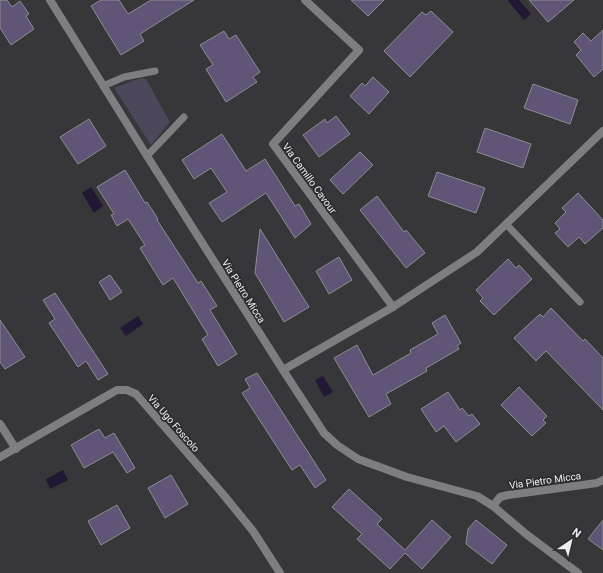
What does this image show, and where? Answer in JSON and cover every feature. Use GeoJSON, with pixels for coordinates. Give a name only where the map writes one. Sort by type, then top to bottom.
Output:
{"type":"FeatureCollection","features":[{"type":"Feature","properties":{"kind":"street","name":"Via Pietro Micca"},"geometry":{"type":"LineString","coordinates":[[50,0],[147,156],[324,433],[337,445],[358,459],[407,477],[476,496],[493,506],[578,573]]}},
{"type":"Feature","properties":{"kind":"street","name":"Via Camillo Cavour"},"geometry":{"type":"LineString","coordinates":[[305,0],[359,50],[273,144],[393,307]]}},
{"type":"Feature","properties":{"kind":"street"},"geometry":{"type":"LineString","coordinates":[[283,370],[393,307],[477,252],[603,131]]}},
{"type":"Feature","properties":{"kind":"street","name":"Via Ugo Foscolo"},"geometry":{"type":"LineString","coordinates":[[0,458],[117,390],[127,390],[136,394],[222,493],[253,531],[280,573]]}},
{"type":"Feature","properties":{"kind":"street"},"geometry":{"type":"LineString","coordinates":[[0,424],[16,449]]}},
{"type":"Feature","properties":{"kind":"street","name":"Via Pietro Micca"},"geometry":{"type":"LineString","coordinates":[[493,506],[500,497],[508,495],[597,483],[603,480]]}},
{"type":"Feature","properties":{"kind":"lane"},"geometry":{"type":"LineString","coordinates":[[103,86],[124,77],[155,71]]}},
{"type":"Feature","properties":{"kind":"lane"},"geometry":{"type":"LineString","coordinates":[[147,156],[184,117]]}},
{"type":"Feature","properties":{"kind":"lane"},"geometry":{"type":"LineString","coordinates":[[506,224],[580,302]]}},
{"type":"Feature","properties":{"kind":"shaded area"},"geometry":{"type":"Polygon","coordinates":[[[519,0],[531,14],[524,20],[508,1],[519,0]]]}},
{"type":"Feature","properties":{"kind":"shaded area"},"geometry":{"type":"Polygon","coordinates":[[[141,78],[146,79],[170,122],[151,145],[114,88],[141,78]]]}},
{"type":"Feature","properties":{"kind":"shaded area"},"geometry":{"type":"Polygon","coordinates":[[[91,187],[103,206],[94,213],[82,193],[91,187]]]}},
{"type":"Feature","properties":{"kind":"shaded area"},"geometry":{"type":"Polygon","coordinates":[[[138,316],[143,324],[126,336],[120,328],[138,316]]]}},
{"type":"Feature","properties":{"kind":"shaded area"},"geometry":{"type":"Polygon","coordinates":[[[323,376],[333,392],[324,397],[315,380],[323,376]]]}},
{"type":"Feature","properties":{"kind":"shaded area"},"geometry":{"type":"Polygon","coordinates":[[[63,470],[68,480],[50,489],[46,479],[63,470]]]}},
{"type":"Feature","properties":{"kind":"building"},"geometry":{"type":"Polygon","coordinates":[[[0,0],[7,0],[12,7],[20,1],[29,14],[26,16],[34,29],[11,45],[0,28],[0,0]]]}},
{"type":"Feature","properties":{"kind":"building"},"geometry":{"type":"Polygon","coordinates":[[[101,0],[119,0],[128,14],[151,0],[194,0],[140,34],[144,41],[121,55],[91,6],[101,0]]]}},
{"type":"Feature","properties":{"kind":"building"},"geometry":{"type":"Polygon","coordinates":[[[351,0],[384,0],[368,16],[351,0]]]}},
{"type":"Feature","properties":{"kind":"building"},"geometry":{"type":"Polygon","coordinates":[[[529,0],[574,0],[548,22],[529,0]]]}},
{"type":"Feature","properties":{"kind":"building"},"geometry":{"type":"Polygon","coordinates":[[[431,11],[453,32],[410,77],[384,51],[422,12],[426,15],[431,11]]]}},
{"type":"Feature","properties":{"kind":"building"},"geometry":{"type":"Polygon","coordinates":[[[603,30],[603,69],[594,77],[576,55],[581,50],[574,42],[583,33],[591,41],[603,30]]]}},
{"type":"Feature","properties":{"kind":"building"},"geometry":{"type":"Polygon","coordinates":[[[224,31],[229,39],[236,35],[260,72],[253,77],[257,82],[226,102],[206,69],[213,65],[200,45],[224,31]]]}},
{"type":"Feature","properties":{"kind":"building"},"geometry":{"type":"Polygon","coordinates":[[[373,77],[389,92],[369,114],[350,96],[362,83],[365,86],[373,77]]]}},
{"type":"Feature","properties":{"kind":"building"},"geometry":{"type":"Polygon","coordinates":[[[533,84],[578,100],[570,124],[524,108],[533,84]]]}},
{"type":"Feature","properties":{"kind":"building"},"geometry":{"type":"Polygon","coordinates":[[[336,116],[350,134],[319,157],[303,135],[325,119],[327,123],[336,116]]]}},
{"type":"Feature","properties":{"kind":"building"},"geometry":{"type":"Polygon","coordinates":[[[89,119],[106,146],[78,164],[60,137],[89,119]]]}},
{"type":"Feature","properties":{"kind":"building"},"geometry":{"type":"Polygon","coordinates":[[[485,128],[531,144],[523,168],[477,152],[485,128]]]}},
{"type":"Feature","properties":{"kind":"building"},"geometry":{"type":"Polygon","coordinates":[[[222,134],[246,171],[265,159],[295,206],[299,204],[311,224],[295,238],[266,193],[222,222],[209,203],[227,192],[211,168],[194,179],[182,160],[222,134]]]}},
{"type":"Feature","properties":{"kind":"building"},"geometry":{"type":"Polygon","coordinates":[[[360,152],[373,165],[343,194],[330,180],[360,152]]]}},
{"type":"Feature","properties":{"kind":"building"},"geometry":{"type":"Polygon","coordinates":[[[125,170],[198,283],[201,281],[217,306],[210,310],[237,354],[218,366],[202,339],[208,335],[173,278],[163,285],[140,248],[145,245],[128,219],[117,226],[111,215],[114,214],[97,187],[125,170]]]}},
{"type":"Feature","properties":{"kind":"building"},"geometry":{"type":"Polygon","coordinates":[[[437,172],[485,188],[476,213],[428,196],[437,172]]]}},
{"type":"Feature","properties":{"kind":"building"},"geometry":{"type":"Polygon","coordinates":[[[578,193],[603,220],[603,228],[585,244],[579,237],[568,247],[555,233],[560,229],[555,223],[566,212],[562,208],[578,193]]]}},
{"type":"Feature","properties":{"kind":"building"},"geometry":{"type":"Polygon","coordinates":[[[377,196],[404,232],[406,230],[425,253],[406,268],[360,210],[377,196]]]}},
{"type":"Feature","properties":{"kind":"building"},"geometry":{"type":"Polygon","coordinates":[[[260,229],[309,307],[284,322],[255,273],[260,229]]]}},
{"type":"Feature","properties":{"kind":"building"},"geometry":{"type":"Polygon","coordinates":[[[339,257],[352,280],[329,294],[316,271],[339,257]]]}},
{"type":"Feature","properties":{"kind":"building"},"geometry":{"type":"Polygon","coordinates":[[[508,259],[516,268],[519,265],[532,279],[494,315],[480,301],[483,298],[476,290],[508,259]]]}},
{"type":"Feature","properties":{"kind":"building"},"geometry":{"type":"Polygon","coordinates":[[[110,275],[122,292],[110,300],[99,282],[110,275]]]}},
{"type":"Feature","properties":{"kind":"building"},"geometry":{"type":"Polygon","coordinates":[[[55,293],[108,374],[98,380],[86,361],[78,367],[49,323],[55,319],[43,300],[55,293]]]}},
{"type":"Feature","properties":{"kind":"building"},"geometry":{"type":"Polygon","coordinates":[[[551,308],[583,341],[585,339],[603,358],[603,410],[546,351],[536,361],[514,338],[540,314],[543,317],[551,308]]]}},
{"type":"Feature","properties":{"kind":"building"},"geometry":{"type":"Polygon","coordinates":[[[445,315],[461,343],[457,346],[459,349],[426,368],[427,371],[386,394],[391,404],[369,417],[334,358],[357,345],[373,375],[411,353],[410,350],[438,334],[432,323],[445,315]]]}},
{"type":"Feature","properties":{"kind":"building"},"geometry":{"type":"Polygon","coordinates":[[[0,320],[25,357],[5,369],[0,362],[0,320]]]}},
{"type":"Feature","properties":{"kind":"building"},"geometry":{"type":"Polygon","coordinates":[[[257,373],[326,480],[315,488],[300,465],[292,470],[242,393],[250,388],[245,379],[257,373]]]}},
{"type":"Feature","properties":{"kind":"building"},"geometry":{"type":"Polygon","coordinates":[[[519,387],[547,416],[543,420],[546,423],[532,436],[501,405],[519,387]]]}},
{"type":"Feature","properties":{"kind":"building"},"geometry":{"type":"Polygon","coordinates":[[[448,392],[460,410],[462,408],[469,416],[472,414],[480,424],[456,442],[444,426],[436,432],[421,409],[448,392]]]}},
{"type":"Feature","properties":{"kind":"building"},"geometry":{"type":"Polygon","coordinates":[[[99,429],[105,438],[114,433],[135,468],[127,473],[113,452],[84,468],[71,445],[99,429]]]}},
{"type":"Feature","properties":{"kind":"building"},"geometry":{"type":"Polygon","coordinates":[[[171,475],[188,504],[165,518],[148,488],[171,475]]]}},
{"type":"Feature","properties":{"kind":"building"},"geometry":{"type":"Polygon","coordinates":[[[349,489],[382,519],[377,524],[405,550],[432,520],[451,537],[422,569],[405,553],[390,569],[357,539],[362,534],[332,507],[349,489]]]}},
{"type":"Feature","properties":{"kind":"building"},"geometry":{"type":"Polygon","coordinates":[[[117,505],[130,528],[101,545],[88,521],[117,505]]]}},
{"type":"Feature","properties":{"kind":"building"},"geometry":{"type":"Polygon","coordinates":[[[476,520],[507,545],[492,564],[466,544],[468,529],[476,520]]]}},
{"type":"Feature","properties":{"kind":"building"},"geometry":{"type":"Polygon","coordinates":[[[603,520],[603,550],[588,539],[603,520]]]}}]}
